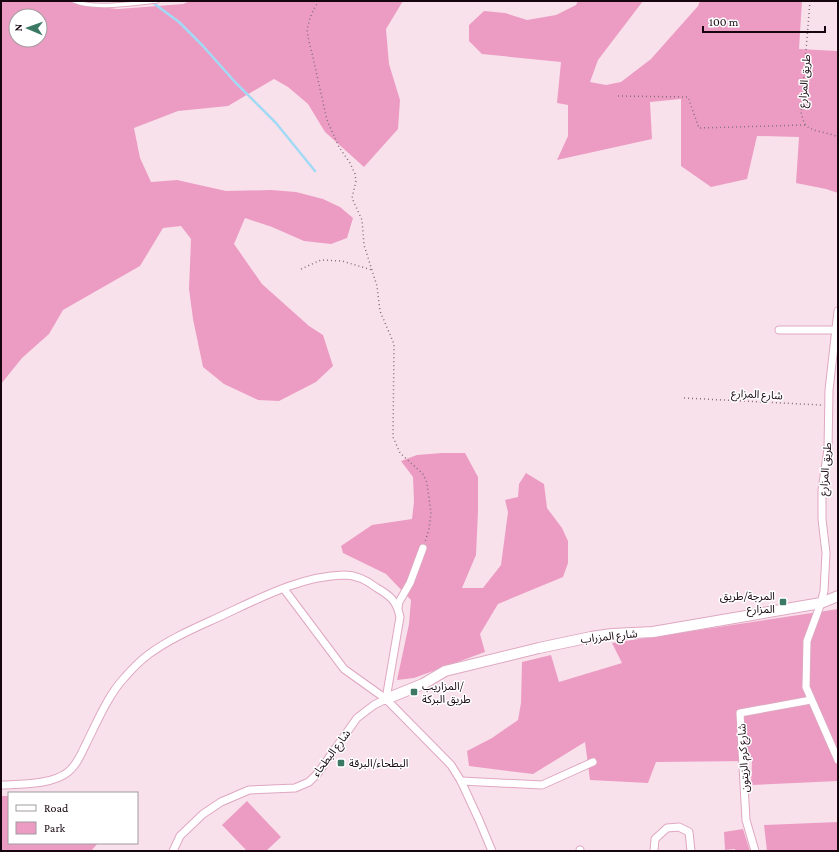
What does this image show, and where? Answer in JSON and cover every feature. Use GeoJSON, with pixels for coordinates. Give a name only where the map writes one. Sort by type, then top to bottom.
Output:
{"type":"FeatureCollection","features":[{"type":"Feature","properties":{"kind":"street","name":"طريق المزارع"},"geometry":{"type":"LineString","coordinates":[[838,311],[829,390],[828,449],[822,490],[822,519],[826,553],[824,591],[807,641],[806,687],[838,760]]}},
{"type":"Feature","properties":{"kind":"street"},"geometry":{"type":"LineString","coordinates":[[779,330],[836,330]]}},
{"type":"Feature","properties":{"kind":"street"},"geometry":{"type":"LineString","coordinates":[[386,699],[400,618],[398,608],[399,602],[410,583],[423,548]]}},
{"type":"Feature","properties":{"kind":"street"},"geometry":{"type":"LineString","coordinates":[[1,785],[26,784],[54,780],[68,773],[75,765],[116,688],[124,677],[148,654],[177,636],[260,598],[298,584],[325,577],[345,575],[355,576],[367,581],[390,596],[398,608]]}},
{"type":"Feature","properties":{"kind":"street"},"geometry":{"type":"LineString","coordinates":[[284,589],[344,669],[386,699],[451,765],[461,781],[492,851]]}},
{"type":"Feature","properties":{"kind":"street","name":"شارع المزراب"},"geometry":{"type":"LineString","coordinates":[[386,699],[423,684],[445,671],[539,648],[591,637],[612,634],[653,632],[821,603],[838,596]]}},
{"type":"Feature","properties":{"kind":"street","name":"شارع البطحاء"},"geometry":{"type":"LineString","coordinates":[[173,851],[180,836],[203,814],[221,802],[248,790],[296,788],[309,782],[318,773],[358,718],[374,705],[386,699]]}},
{"type":"Feature","properties":{"kind":"street","name":"شارع كرم الزيتون"},"geometry":{"type":"LineString","coordinates":[[755,851],[746,820],[740,713],[811,700]]}},
{"type":"Feature","properties":{"kind":"street"},"geometry":{"type":"LineString","coordinates":[[461,781],[542,785],[593,762]]}},
{"type":"Feature","properties":{"kind":"street"},"geometry":{"type":"LineString","coordinates":[[654,851],[655,839],[667,828],[679,827],[689,832],[691,851]]}},
{"type":"Feature","properties":{"kind":"lane"},"geometry":{"type":"LineString","coordinates":[[74,1],[81,4],[94,5],[157,1]]}},
{"type":"Feature","properties":{"kind":"path"},"geometry":{"type":"LineString","coordinates":[[319,1],[310,18],[307,30],[308,42],[312,53],[327,120],[339,147],[350,163],[355,174],[356,181],[352,198],[362,220],[364,245],[377,286],[380,311],[394,344],[393,437],[400,453],[423,474],[427,483],[431,513],[429,529],[423,548]]}},
{"type":"Feature","properties":{"kind":"path","name":"طريق المزارع"},"geometry":{"type":"LineString","coordinates":[[810,1],[801,112],[805,125],[813,130],[832,133],[838,137]]}},
{"type":"Feature","properties":{"kind":"path"},"geometry":{"type":"LineString","coordinates":[[618,96],[688,98],[699,128],[805,125]]}},
{"type":"Feature","properties":{"kind":"path"},"geometry":{"type":"LineString","coordinates":[[301,269],[321,260],[342,261],[372,270]]}},
{"type":"Feature","properties":{"kind":"path","name":"شارع المزارع"},"geometry":{"type":"LineString","coordinates":[[684,398],[829,406]]}},
{"type":"Feature","properties":{"kind":"green space"},"geometry":{"type":"Polygon","coordinates":[[[1,1],[70,1],[90,6],[118,9],[183,4],[190,1],[403,1],[386,29],[389,64],[400,100],[398,129],[364,167],[325,132],[308,104],[288,87],[274,79],[228,106],[178,111],[134,128],[140,158],[151,182],[177,180],[226,191],[271,190],[296,192],[323,199],[340,207],[353,218],[347,238],[331,244],[304,241],[272,227],[245,218],[234,244],[262,284],[309,326],[323,335],[333,366],[316,382],[279,401],[258,400],[224,384],[203,367],[193,319],[189,289],[191,239],[181,226],[163,228],[140,266],[63,310],[49,334],[22,358],[1,384],[1,1]]]}},
{"type":"Feature","properties":{"kind":"green space"},"geometry":{"type":"Polygon","coordinates":[[[578,1],[643,1],[598,60],[590,82],[606,85],[621,82],[651,59],[698,6],[700,1],[802,1],[799,49],[838,51],[838,193],[796,183],[799,137],[757,136],[747,179],[711,187],[681,166],[681,99],[650,102],[652,139],[557,160],[568,136],[568,105],[557,103],[561,62],[482,54],[469,41],[469,25],[484,11],[505,13],[527,20],[556,15],[576,5],[578,1]]]}},
{"type":"Feature","properties":{"kind":"green space"},"geometry":{"type":"Polygon","coordinates":[[[465,453],[478,477],[476,555],[462,588],[483,588],[501,565],[508,512],[505,500],[518,497],[519,484],[526,473],[544,484],[547,508],[562,528],[568,541],[568,563],[563,577],[498,604],[480,634],[485,652],[414,678],[397,680],[409,624],[411,600],[386,574],[343,553],[341,546],[372,525],[412,519],[414,502],[413,477],[401,461],[417,455],[465,453]]]}},
{"type":"Feature","properties":{"kind":"green space"},"geometry":{"type":"Polygon","coordinates":[[[838,609],[838,781],[751,785],[752,761],[656,762],[648,783],[590,780],[585,742],[533,774],[469,766],[467,751],[492,738],[518,720],[521,703],[522,662],[551,655],[559,682],[622,663],[612,643],[838,609]]]}},
{"type":"Feature","properties":{"kind":"green space"},"geometry":{"type":"Polygon","coordinates":[[[1,796],[8,796],[8,844],[97,844],[91,851],[1,851],[1,796]]]}},
{"type":"Feature","properties":{"kind":"green space"},"geometry":{"type":"Polygon","coordinates":[[[247,801],[281,837],[266,851],[247,851],[222,825],[247,801]]]}},
{"type":"Feature","properties":{"kind":"green space"},"geometry":{"type":"Polygon","coordinates":[[[838,822],[838,851],[767,851],[764,825],[838,822]]]}},
{"type":"Feature","properties":{"kind":"green space"},"geometry":{"type":"Polygon","coordinates":[[[743,829],[750,851],[736,851],[735,849],[725,850],[724,832],[743,829]]]}},
{"type":"Feature","properties":{"kind":"waterway"},"geometry":{"type":"LineString","coordinates":[[152,2],[179,22],[203,46],[235,82],[276,123],[315,171]]}},
{"type":"Feature","properties":{"kind":"place","name":"المرجة/طريق المزارع"},"geometry":{"type":"Point","coordinates":[783,602]}},
{"type":"Feature","properties":{"kind":"place","name":"المزاريب/ طريق البركة"},"geometry":{"type":"Point","coordinates":[414,692]}},
{"type":"Feature","properties":{"kind":"place","name":"البطحاء/البرقة"},"geometry":{"type":"Point","coordinates":[341,763]}}]}
